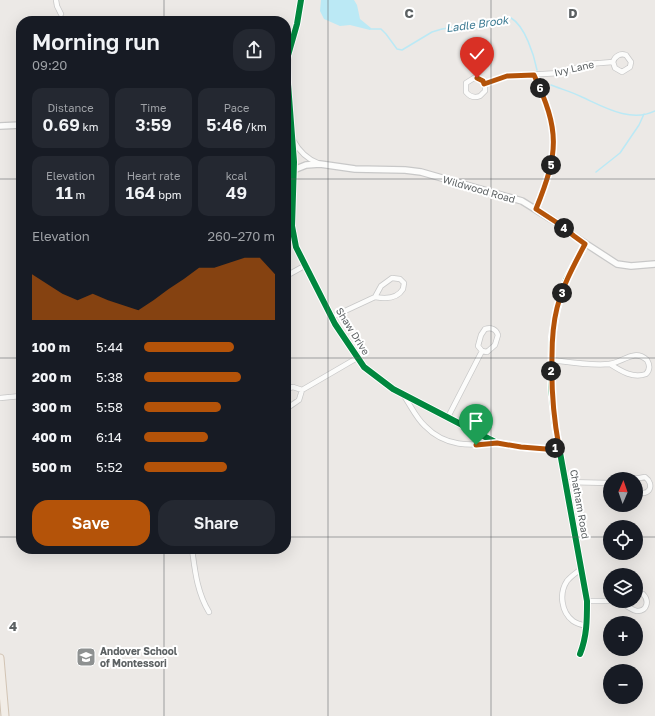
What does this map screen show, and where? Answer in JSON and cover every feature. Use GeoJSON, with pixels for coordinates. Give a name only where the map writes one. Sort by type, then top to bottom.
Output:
{"type":"FeatureCollection","features":[{"type":"Feature","properties":{"kind":"main road"},"geometry":{"type":"LineString","coordinates":[[0,658],[5,716]]}},
{"type":"Feature","properties":{"kind":"street"},"geometry":{"type":"LineString","coordinates":[[56,0],[57,6],[62,14]]}},
{"type":"Feature","properties":{"kind":"street","name":"Shaw Drive"},"geometry":{"type":"LineString","coordinates":[[291,45],[297,24],[301,0]]}},
{"type":"Feature","properties":{"kind":"street","name":"Ivy Lane"},"geometry":{"type":"LineString","coordinates":[[484,84],[507,76],[560,73],[588,64],[613,62]]}},
{"type":"Feature","properties":{"kind":"street"},"geometry":{"type":"LineString","coordinates":[[534,75],[542,92],[551,119],[554,143],[549,171],[536,209]]}},
{"type":"Feature","properties":{"kind":"street","name":"Ivy Lane"},"geometry":{"type":"LineString","coordinates":[[471,79],[480,79],[484,84],[485,91],[480,96],[474,97],[466,92],[466,86],[468,81],[471,79]]}},
{"type":"Feature","properties":{"kind":"street","name":"Shaw Drive"},"geometry":{"type":"LineString","coordinates":[[291,124],[294,169],[292,226],[296,248],[332,317],[364,367],[404,396],[497,443],[535,448],[559,447]]}},
{"type":"Feature","properties":{"kind":"street"},"geometry":{"type":"LineString","coordinates":[[0,126],[16,125]]}},
{"type":"Feature","properties":{"kind":"street"},"geometry":{"type":"LineString","coordinates":[[292,138],[298,149],[303,154],[312,161],[320,164]]}},
{"type":"Feature","properties":{"kind":"street","name":"Wildwood Road"},"geometry":{"type":"LineString","coordinates":[[291,170],[306,165],[320,164],[355,169],[405,170],[421,172],[522,201],[559,224],[585,244],[617,264],[631,266],[655,264]]}},
{"type":"Feature","properties":{"kind":"street","name":"Chatham Road"},"geometry":{"type":"LineString","coordinates":[[580,654],[586,636],[587,601],[552,402],[552,337],[557,309],[566,280],[585,244]]}},
{"type":"Feature","properties":{"kind":"street"},"geometry":{"type":"LineString","coordinates":[[291,273],[306,265]]}},
{"type":"Feature","properties":{"kind":"street"},"geometry":{"type":"LineString","coordinates":[[332,317],[375,297],[387,298],[402,292],[404,286],[402,281],[398,278],[389,279],[381,286],[375,297]]}},
{"type":"Feature","properties":{"kind":"street"},"geometry":{"type":"LineString","coordinates":[[485,329],[494,329],[498,335],[495,345],[487,352],[482,351],[478,346],[481,335],[485,329]]}},
{"type":"Feature","properties":{"kind":"street"},"geometry":{"type":"LineString","coordinates":[[448,417],[482,351]]}},
{"type":"Feature","properties":{"kind":"street"},"geometry":{"type":"LineString","coordinates":[[552,360],[573,363],[610,364],[626,357],[636,356],[645,358],[650,366],[646,374],[636,376],[622,372],[610,364]]}},
{"type":"Feature","properties":{"kind":"street"},"geometry":{"type":"LineString","coordinates":[[291,406],[299,400],[302,390],[357,358]]}},
{"type":"Feature","properties":{"kind":"street"},"geometry":{"type":"LineString","coordinates":[[291,388],[294,387],[302,390]]}},
{"type":"Feature","properties":{"kind":"street"},"geometry":{"type":"LineString","coordinates":[[0,398],[16,396]]}},
{"type":"Feature","properties":{"kind":"street"},"geometry":{"type":"LineString","coordinates":[[404,396],[425,426],[442,438],[464,445],[497,443]]}},
{"type":"Feature","properties":{"kind":"street"},"geometry":{"type":"LineString","coordinates":[[643,477],[645,476],[650,480],[652,484],[650,490],[643,493]]}},
{"type":"Feature","properties":{"kind":"street"},"geometry":{"type":"LineString","coordinates":[[565,482],[603,483]]}},
{"type":"Feature","properties":{"kind":"street"},"geometry":{"type":"LineString","coordinates":[[193,554],[198,588],[209,612]]}},
{"type":"Feature","properties":{"kind":"street"},"geometry":{"type":"LineString","coordinates":[[581,569],[574,574],[565,585],[562,604],[566,614],[573,621],[587,626]]}},
{"type":"Feature","properties":{"kind":"street"},"geometry":{"type":"LineString","coordinates":[[631,608],[634,610],[643,610],[647,605],[647,599],[643,594]]}},
{"type":"Feature","properties":{"kind":"street"},"geometry":{"type":"LineString","coordinates":[[587,601],[603,601]]}},
{"type":"Feature","properties":{"kind":"water"},"geometry":{"type":"Polygon","coordinates":[[[321,0],[354,0],[357,5],[360,19],[371,28],[370,30],[350,25],[340,26],[324,19],[320,11],[321,0]]]}},
{"type":"Feature","properties":{"kind":"waterway","name":"Ladle Brook"},"geometry":{"type":"LineString","coordinates":[[370,29],[381,29],[397,49],[402,50],[432,32],[442,29],[511,18],[521,27],[525,34],[534,57],[537,70]]}},
{"type":"Feature","properties":{"kind":"waterway","name":"Ladle Brook"},"geometry":{"type":"LineString","coordinates":[[551,85],[618,112],[637,115],[655,111]]}},
{"type":"Feature","properties":{"kind":"waterway"},"geometry":{"type":"LineString","coordinates":[[596,172],[620,153],[639,125],[644,114]]}},
{"type":"Feature","properties":{"kind":"cycle path"},"geometry":{"type":"LineString","coordinates":[[291,45],[297,24],[301,0]]}},
{"type":"Feature","properties":{"kind":"cycle path"},"geometry":{"type":"LineString","coordinates":[[291,123],[294,162],[292,226],[296,247],[335,324],[364,367],[393,389],[497,443],[530,448],[546,449],[559,447]]}},
{"type":"Feature","properties":{"kind":"cycle path"},"geometry":{"type":"LineString","coordinates":[[580,654],[587,621],[587,601],[555,425],[551,387],[552,337],[557,309],[566,280],[585,244]]}},
{"type":"Feature","properties":{"kind":"place","name":"Andover School of Montessori"},"geometry":{"type":"Point","coordinates":[86,657]}},
{"type":"Feature","properties":{"kind":"route"},"geometry":{"type":"LineString","coordinates":[[476,445],[497,443],[503,445],[546,449],[559,447],[553,416],[551,387],[552,337],[557,309],[566,280],[585,244],[536,209],[548,177],[554,150],[554,135],[551,119],[542,92],[534,75],[507,76],[484,84],[483,81],[477,78]]}}]}
